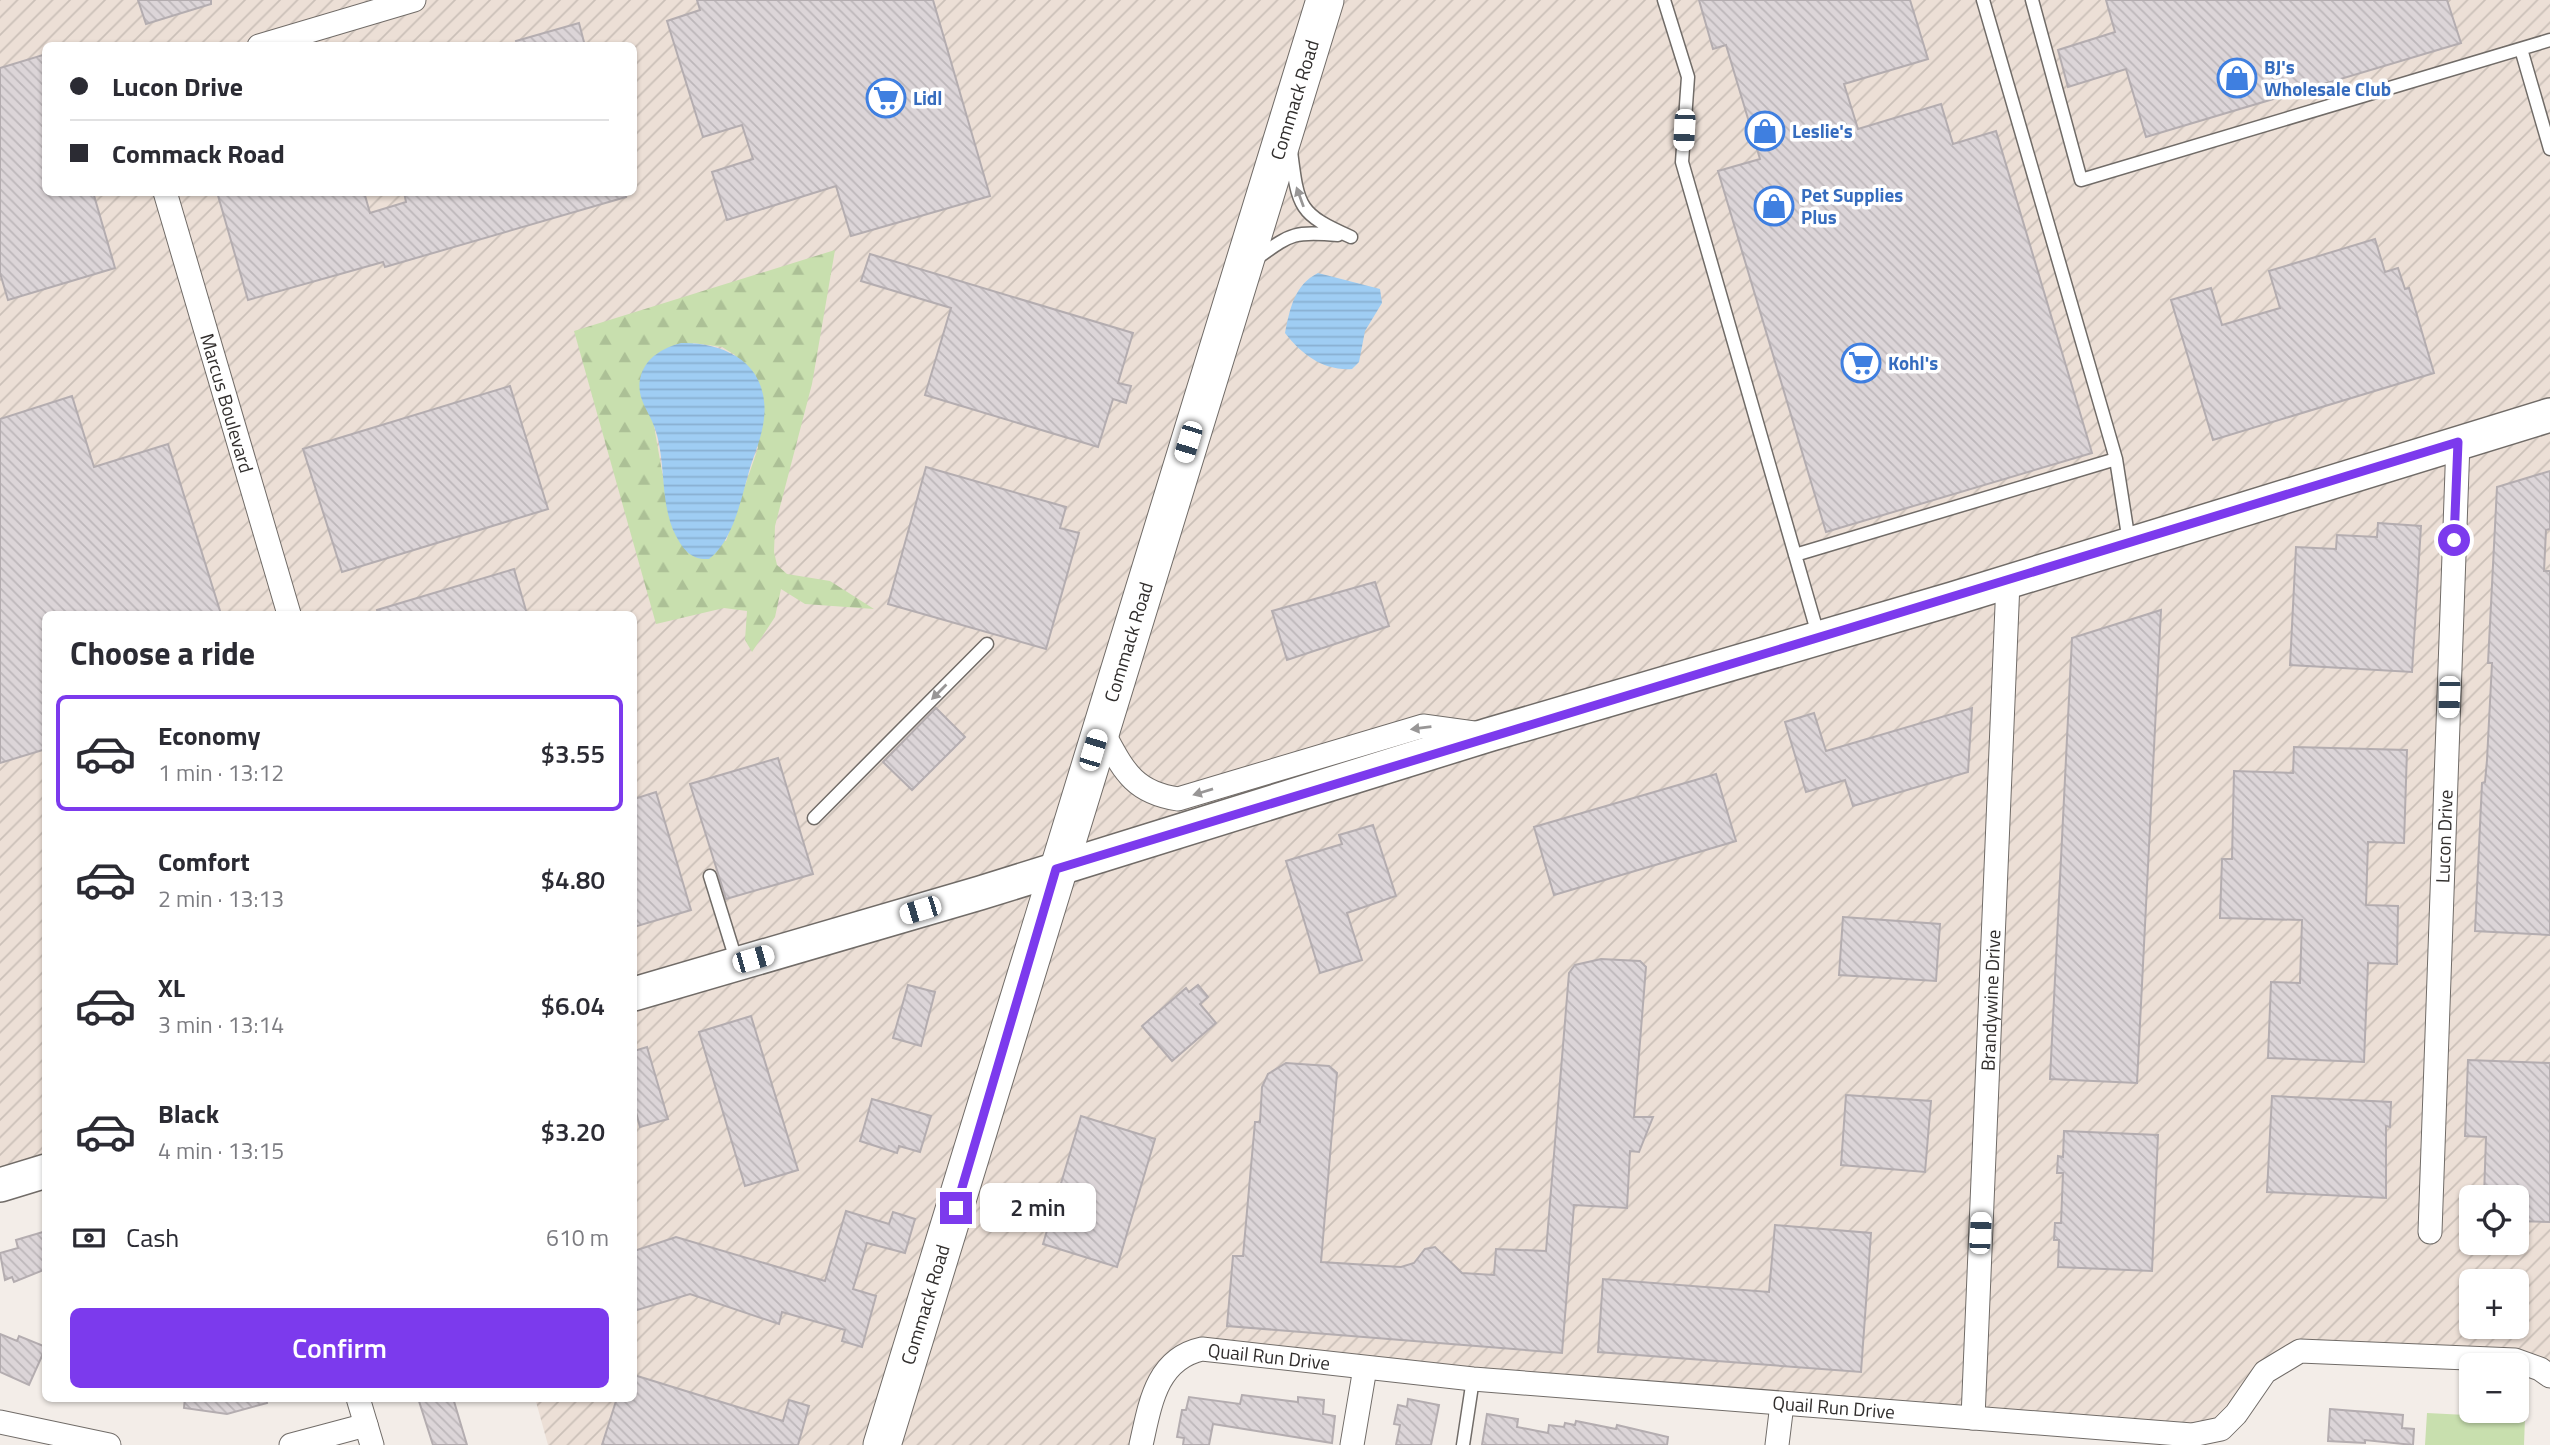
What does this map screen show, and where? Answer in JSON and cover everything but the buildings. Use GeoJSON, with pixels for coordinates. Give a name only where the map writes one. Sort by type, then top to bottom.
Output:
{"type":"FeatureCollection","features":[{"type":"Feature","properties":{"kind":"main road","name":"Commack Road"},"geometry":{"type":"LineString","coordinates":[[882,1445],[936,1278],[1056,869],[1325,0]]}},
{"type":"Feature","properties":{"kind":"street"},"geometry":{"type":"LineString","coordinates":[[272,42],[414,0]]}},
{"type":"Feature","properties":{"kind":"street","name":"Marcus Boulevard"},"geometry":{"type":"LineString","coordinates":[[166,196],[288,611]]}},
{"type":"Feature","properties":{"kind":"street"},"geometry":{"type":"LineString","coordinates":[[637,992],[1056,869],[1488,735],[2008,582],[2129,542],[2550,415]]}},
{"type":"Feature","properties":{"kind":"street","name":"Lucon Drive"},"geometry":{"type":"LineString","coordinates":[[2430,1232],[2458,442]]}},
{"type":"Feature","properties":{"kind":"street","name":"Brandywine Drive"},"geometry":{"type":"LineString","coordinates":[[1973,1418],[2008,582]]}},
{"type":"Feature","properties":{"kind":"street"},"geometry":{"type":"LineString","coordinates":[[1100,727],[1127,775],[1136,784],[1164,797],[1178,799],[1423,726],[1488,735]]}},
{"type":"Feature","properties":{"kind":"street"},"geometry":{"type":"LineString","coordinates":[[0,1185],[42,1172]]}},
{"type":"Feature","properties":{"kind":"street","name":"Quail Run Drive"},"geometry":{"type":"LineString","coordinates":[[1141,1445],[1158,1382],[1180,1356],[1202,1349],[1473,1379],[2206,1435],[2221,1429],[2236,1414],[2265,1373],[2286,1357],[2311,1350],[2515,1360],[2540,1369],[2550,1376]]}},
{"type":"Feature","properties":{"kind":"street"},"geometry":{"type":"LineString","coordinates":[[1352,1445],[1365,1368]]}},
{"type":"Feature","properties":{"kind":"street"},"geometry":{"type":"LineString","coordinates":[[291,1445],[369,1435],[359,1402]]}},
{"type":"Feature","properties":{"kind":"street"},"geometry":{"type":"LineString","coordinates":[[1777,1445],[1782,1404]]}},
{"type":"Feature","properties":{"kind":"street"},"geometry":{"type":"LineString","coordinates":[[0,1422],[109,1445]]}},
{"type":"Feature","properties":{"kind":"lane"},"geometry":{"type":"LineString","coordinates":[[1664,0],[1688,77],[1682,162],[1819,638]]}},
{"type":"Feature","properties":{"kind":"lane"},"geometry":{"type":"LineString","coordinates":[[1983,0],[2116,459],[2129,542]]}},
{"type":"Feature","properties":{"kind":"lane"},"geometry":{"type":"LineString","coordinates":[[2032,0],[2081,180],[2550,40]]}},
{"type":"Feature","properties":{"kind":"lane"},"geometry":{"type":"LineString","coordinates":[[2521,49],[2550,149]]}},
{"type":"Feature","properties":{"kind":"lane"},"geometry":{"type":"LineString","coordinates":[[1242,270],[1285,238],[1302,232],[1351,237],[1316,221],[1300,203],[1288,120]]}},
{"type":"Feature","properties":{"kind":"lane"},"geometry":{"type":"LineString","coordinates":[[1795,555],[2116,459]]}},
{"type":"Feature","properties":{"kind":"lane"},"geometry":{"type":"LineString","coordinates":[[814,818],[987,644]]}},
{"type":"Feature","properties":{"kind":"lane"},"geometry":{"type":"LineString","coordinates":[[710,876],[737,964]]}},
{"type":"Feature","properties":{"kind":"lane"},"geometry":{"type":"LineString","coordinates":[[1463,1445],[1473,1379]]}},
{"type":"Feature","properties":{"kind":"shaded area"},"geometry":{"type":"Polygon","coordinates":[[[0,0],[2550,0],[2550,1376],[2540,1369],[2529,1368],[2529,1353],[2459,1353],[2459,1363],[2300,1351],[2221,1429],[1180,1356],[1141,1445],[548,1445],[536,1402],[637,1402],[637,611],[42,611],[42,1162],[0,1175],[0,0]]]}},
{"type":"Feature","properties":{"kind":"green space"},"geometry":{"type":"Polygon","coordinates":[[[835,250],[812,384],[775,526],[774,552],[777,565],[787,574],[830,581],[874,609],[805,604],[781,589],[775,617],[752,652],[745,640],[747,611],[724,608],[656,624],[574,331],[835,250]],[[693,343],[654,426],[670,517],[726,541],[758,448],[735,355],[722,347],[693,343]]]}},
{"type":"Feature","properties":{"kind":"green space"},"geometry":{"type":"Polygon","coordinates":[[[2427,1413],[2459,1415],[2459,1423],[2525,1423],[2524,1445],[2425,1445],[2427,1413]]]}},
{"type":"Feature","properties":{"kind":"water"},"geometry":{"type":"Polygon","coordinates":[[[1318,273],[1380,289],[1382,303],[1365,331],[1359,362],[1352,369],[1332,367],[1314,360],[1285,333],[1298,291],[1318,273]]]}},
{"type":"Feature","properties":{"kind":"water"},"geometry":{"type":"Polygon","coordinates":[[[681,343],[695,343],[722,350],[746,363],[761,386],[764,401],[761,435],[736,518],[725,541],[709,559],[693,556],[685,550],[676,536],[667,510],[658,439],[640,389],[641,375],[652,358],[681,343]]]}},
{"type":"Feature","properties":{"kind":"place","name":"BJ's Wholesale Club"},"geometry":{"type":"Point","coordinates":[2237,78]}},
{"type":"Feature","properties":{"kind":"place","name":"Lidl"},"geometry":{"type":"Point","coordinates":[886,98]}},
{"type":"Feature","properties":{"kind":"place","name":"Leslie's"},"geometry":{"type":"Point","coordinates":[1765,131]}},
{"type":"Feature","properties":{"kind":"place","name":"Pet Supplies Plus"},"geometry":{"type":"Point","coordinates":[1774,206]}},
{"type":"Feature","properties":{"kind":"place","name":"Kohl's"},"geometry":{"type":"Point","coordinates":[1861,363]}},
{"type":"Feature","properties":{"kind":"route"},"geometry":{"type":"LineString","coordinates":[[956,1208],[1056,869],[1488,735],[2008,582],[2103,550],[2458,442],[2454,540]]}}]}
